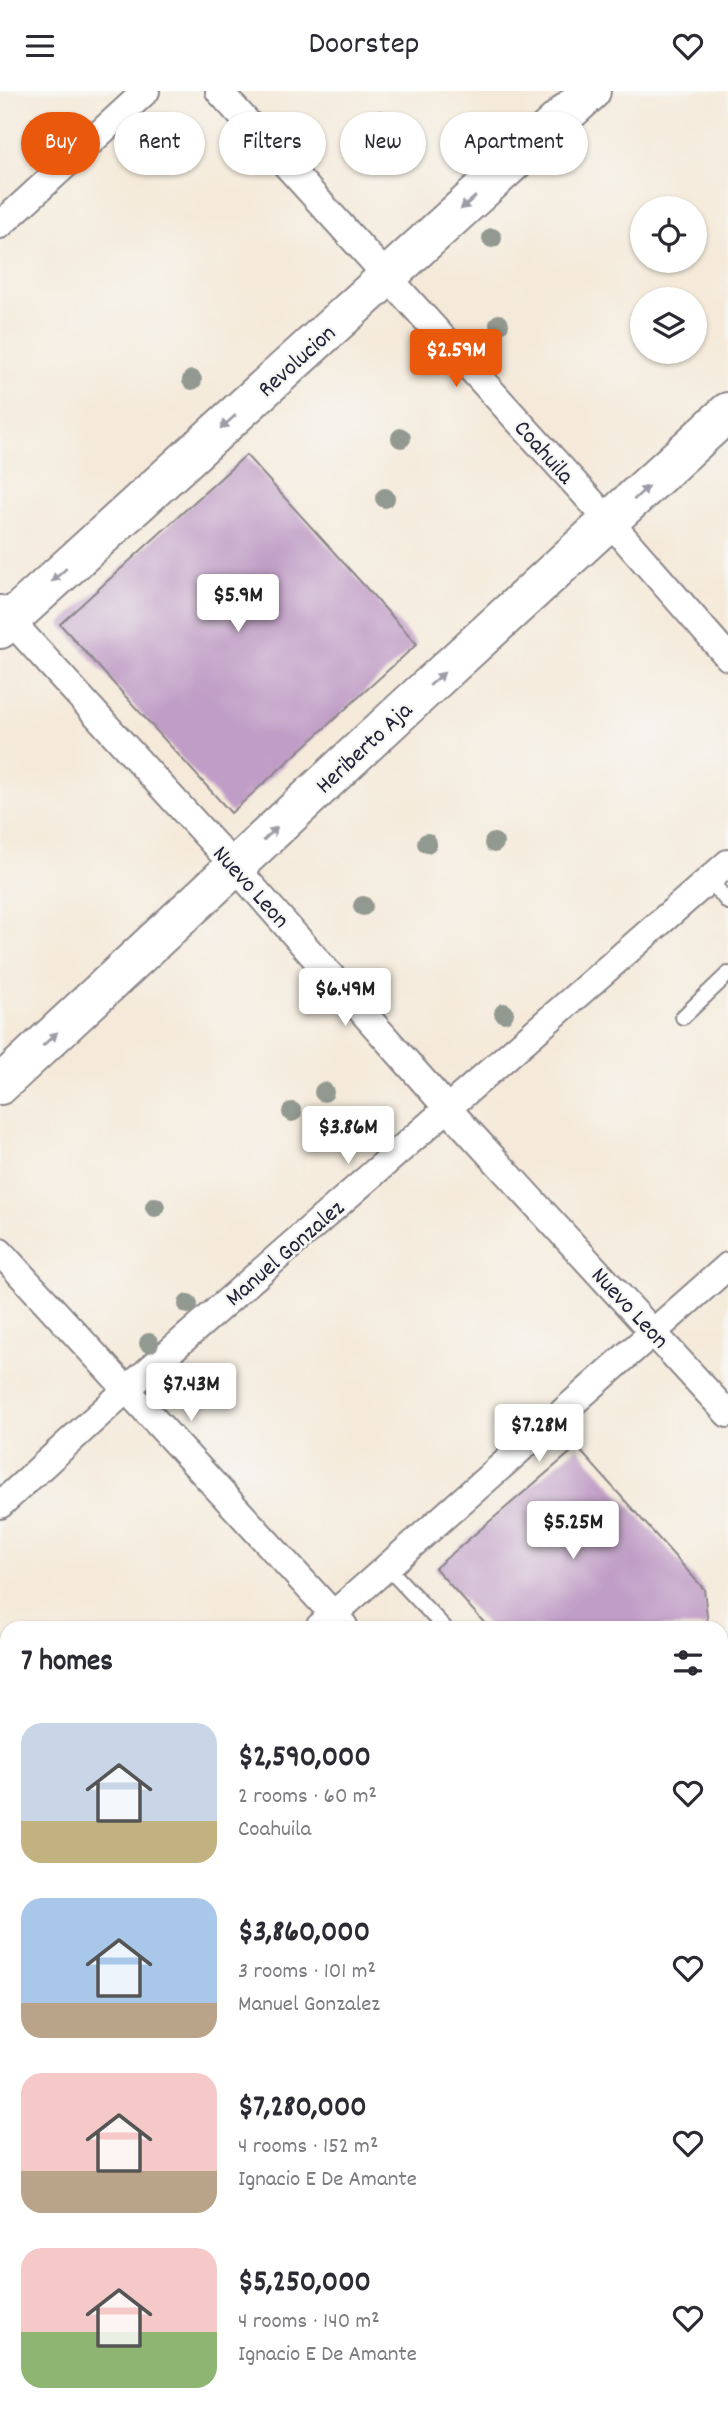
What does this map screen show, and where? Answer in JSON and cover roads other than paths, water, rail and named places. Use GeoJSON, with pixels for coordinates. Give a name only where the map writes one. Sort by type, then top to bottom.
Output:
{"type":"FeatureCollection","features":[{"type":"Feature","properties":{"kind":"main road","name":"Revolucion"},"geometry":{"type":"LineString","coordinates":[[3,619],[591,91]]}},
{"type":"Feature","properties":{"kind":"main road","name":"Heriberto Aja"},"geometry":{"type":"LineString","coordinates":[[0,1085],[728,412]]}},
{"type":"Feature","properties":{"kind":"street"},"geometry":{"type":"LineString","coordinates":[[0,225],[146,91]]}},
{"type":"Feature","properties":{"kind":"street","name":"Coahuila"},"geometry":{"type":"LineString","coordinates":[[219,91],[610,522],[728,657]]}},
{"type":"Feature","properties":{"kind":"street","name":"Nuevo Leon"},"geometry":{"type":"LineString","coordinates":[[3,619],[235,867],[449,1110],[728,1413]]}},
{"type":"Feature","properties":{"kind":"street","name":"Manuel Gonzalez"},"geometry":{"type":"LineString","coordinates":[[0,1505],[127,1389],[719,871]]}},
{"type":"Feature","properties":{"kind":"street"},"geometry":{"type":"LineString","coordinates":[[0,1252],[127,1389],[330,1621]]}},
{"type":"Feature","properties":{"kind":"street"},"geometry":{"type":"LineString","coordinates":[[334,1621],[387,1567],[728,1266]]}},
{"type":"Feature","properties":{"kind":"lane"},"geometry":{"type":"LineString","coordinates":[[719,871],[728,902]]}},
{"type":"Feature","properties":{"kind":"lane"},"geometry":{"type":"LineString","coordinates":[[683,1017],[728,974]]}},
{"type":"Feature","properties":{"kind":"lane"},"geometry":{"type":"LineString","coordinates":[[387,1567],[438,1621]]}}]}
